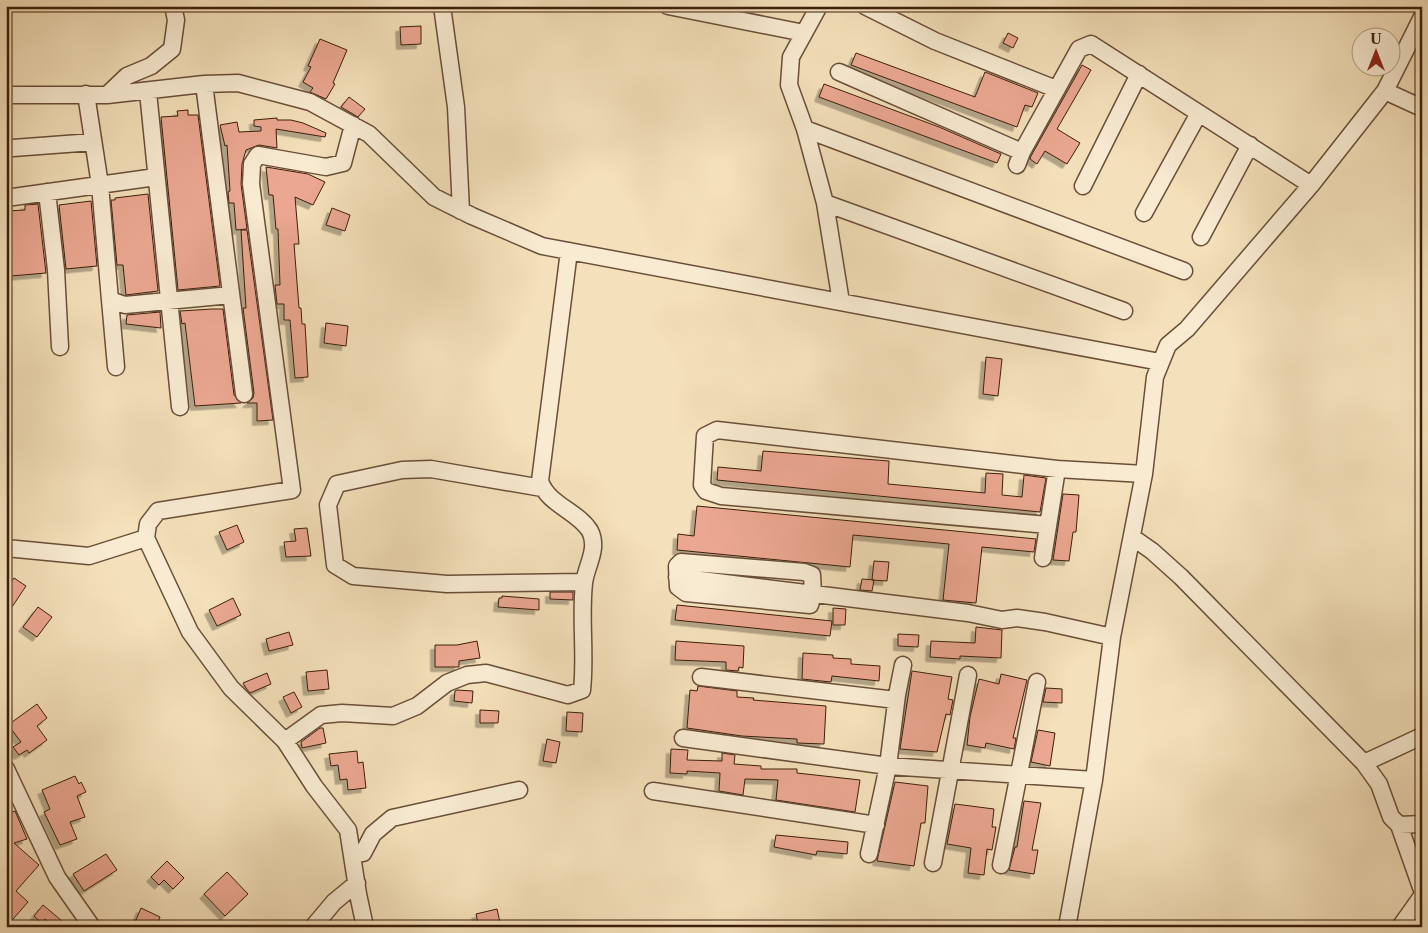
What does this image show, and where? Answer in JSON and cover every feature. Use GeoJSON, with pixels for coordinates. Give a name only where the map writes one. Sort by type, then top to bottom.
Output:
{"type":"FeatureCollection","features":[{"type":"Feature","properties":{"kind":"street"},"geometry":{"type":"LineString","coordinates":[[107,95],[127,76],[151,66],[172,49],[176,20],[173,6]]}},
{"type":"Feature","properties":{"kind":"street"},"geometry":{"type":"LineString","coordinates":[[442,6],[456,107],[461,211]]}},
{"type":"Feature","properties":{"kind":"street"},"geometry":{"type":"LineString","coordinates":[[668,6],[804,33]]}},
{"type":"Feature","properties":{"kind":"street"},"geometry":{"type":"LineString","coordinates":[[819,6],[792,57],[789,85],[805,129],[825,203],[841,302]]}},
{"type":"Feature","properties":{"kind":"street"},"geometry":{"type":"LineString","coordinates":[[866,6],[935,42],[1056,89]]}},
{"type":"Feature","properties":{"kind":"street"},"geometry":{"type":"LineString","coordinates":[[1067,927],[1094,780],[1112,637],[1144,474],[1149,418],[1155,377],[1160,362],[1168,344],[1187,329],[1311,185],[1386,91],[1422,17]]}},
{"type":"Feature","properties":{"kind":"street"},"geometry":{"type":"LineString","coordinates":[[839,72],[1020,159],[1079,49],[1091,44],[1311,185]]}},
{"type":"Feature","properties":{"kind":"street"},"geometry":{"type":"LineString","coordinates":[[1083,186],[1139,74]]}},
{"type":"Feature","properties":{"kind":"street"},"geometry":{"type":"LineString","coordinates":[[6,95],[107,95],[148,92],[204,84],[238,83],[310,102],[353,125],[369,134],[434,197],[461,211],[542,246],[1160,362]]}},
{"type":"Feature","properties":{"kind":"street"},"geometry":{"type":"LineString","coordinates":[[204,84],[244,394]]}},
{"type":"Feature","properties":{"kind":"street"},"geometry":{"type":"LineString","coordinates":[[1386,91],[1422,108]]}},
{"type":"Feature","properties":{"kind":"street"},"geometry":{"type":"LineString","coordinates":[[148,92],[180,407]]}},
{"type":"Feature","properties":{"kind":"street"},"geometry":{"type":"LineString","coordinates":[[86,94],[100,185],[116,367]]}},
{"type":"Feature","properties":{"kind":"street"},"geometry":{"type":"LineString","coordinates":[[1144,213],[1199,113]]}},
{"type":"Feature","properties":{"kind":"street"},"geometry":{"type":"LineString","coordinates":[[353,125],[343,163],[326,167],[258,155],[252,164],[251,184],[292,490],[158,511],[148,524],[146,538],[190,632],[231,688],[285,741],[314,786],[348,830],[356,883],[366,927]]}},
{"type":"Feature","properties":{"kind":"street"},"geometry":{"type":"LineString","coordinates":[[805,129],[1184,271]]}},
{"type":"Feature","properties":{"kind":"street"},"geometry":{"type":"LineString","coordinates":[[14,148],[93,142]]}},
{"type":"Feature","properties":{"kind":"street"},"geometry":{"type":"LineString","coordinates":[[1201,238],[1250,145]]}},
{"type":"Feature","properties":{"kind":"street"},"geometry":{"type":"LineString","coordinates":[[6,198],[156,177]]}},
{"type":"Feature","properties":{"kind":"street"},"geometry":{"type":"LineString","coordinates":[[47,192],[56,270],[60,347]]}},
{"type":"Feature","properties":{"kind":"street"},"geometry":{"type":"LineString","coordinates":[[825,203],[1124,311]]}},
{"type":"Feature","properties":{"kind":"street"},"geometry":{"type":"LineString","coordinates":[[542,488],[540,481],[569,251]]}},
{"type":"Feature","properties":{"kind":"street"},"geometry":{"type":"LineString","coordinates":[[110,300],[125,305],[169,303],[231,296]]}},
{"type":"Feature","properties":{"kind":"street"},"geometry":{"type":"LineString","coordinates":[[1048,525],[721,496],[706,491],[702,485],[705,436],[717,430],[1057,469],[1144,474]]}},
{"type":"Feature","properties":{"kind":"street"},"geometry":{"type":"LineString","coordinates":[[285,741],[322,715],[342,713],[393,716],[417,706],[447,683],[467,675],[486,673],[568,695],[582,690],[585,664],[584,582],[593,551],[592,536],[589,529],[542,488],[431,469],[402,470],[337,484],[328,505],[335,564],[353,576],[447,584],[584,582]]}},
{"type":"Feature","properties":{"kind":"street"},"geometry":{"type":"LineString","coordinates":[[1043,558],[1057,469]]}},
{"type":"Feature","properties":{"kind":"street"},"geometry":{"type":"LineString","coordinates":[[1132,537],[1152,551],[1181,577],[1364,763],[1379,784],[1391,817],[1399,825],[1422,890]]}},
{"type":"Feature","properties":{"kind":"street"},"geometry":{"type":"LineString","coordinates":[[6,548],[89,556],[146,538]]}},
{"type":"Feature","properties":{"kind":"street"},"geometry":{"type":"LineString","coordinates":[[677,577],[968,612],[1002,620],[1017,618],[1045,622],[1112,637]]}},
{"type":"Feature","properties":{"kind":"street"},"geometry":{"type":"LineString","coordinates":[[869,854],[888,766],[896,700],[903,665]]}},
{"type":"Feature","properties":{"kind":"street"},"geometry":{"type":"LineString","coordinates":[[933,863],[952,770],[968,675]]}},
{"type":"Feature","properties":{"kind":"street"},"geometry":{"type":"LineString","coordinates":[[701,677],[896,700]]}},
{"type":"Feature","properties":{"kind":"street"},"geometry":{"type":"LineString","coordinates":[[1001,865],[1037,682]]}},
{"type":"Feature","properties":{"kind":"street"},"geometry":{"type":"LineString","coordinates":[[1364,763],[1422,736]]}},
{"type":"Feature","properties":{"kind":"street"},"geometry":{"type":"LineString","coordinates":[[684,738],[888,766],[1094,780]]}},
{"type":"Feature","properties":{"kind":"street"},"geometry":{"type":"LineString","coordinates":[[6,768],[57,877],[92,927]]}},
{"type":"Feature","properties":{"kind":"street"},"geometry":{"type":"LineString","coordinates":[[352,855],[363,853],[373,834],[392,818],[519,790]]}},
{"type":"Feature","properties":{"kind":"street"},"geometry":{"type":"LineString","coordinates":[[653,791],[876,825]]}},
{"type":"Feature","properties":{"kind":"street"},"geometry":{"type":"LineString","coordinates":[[1399,825],[1422,824]]}},
{"type":"Feature","properties":{"kind":"street"},"geometry":{"type":"LineString","coordinates":[[313,927],[334,902],[356,883]]}},
{"type":"Feature","properties":{"kind":"street"},"geometry":{"type":"LineString","coordinates":[[1400,927],[1422,896]]}},
{"type":"Feature","properties":{"kind":"building"},"geometry":{"type":"Polygon","coordinates":[[[421,26],[421,44],[401,45],[400,27],[421,26]]]}},
{"type":"Feature","properties":{"kind":"building"},"geometry":{"type":"Polygon","coordinates":[[[1008,33],[1018,38],[1013,48],[1003,43],[1008,33]]]}},
{"type":"Feature","properties":{"kind":"building"},"geometry":{"type":"Polygon","coordinates":[[[320,39],[347,50],[333,83],[335,84],[326,99],[310,92],[313,88],[303,82],[311,67],[308,66],[320,39]]]}},
{"type":"Feature","properties":{"kind":"building"},"geometry":{"type":"Polygon","coordinates":[[[856,53],[975,97],[985,72],[1038,93],[1032,107],[1025,105],[1017,127],[851,65],[856,53]]]}},
{"type":"Feature","properties":{"kind":"building"},"geometry":{"type":"Polygon","coordinates":[[[1082,65],[1091,70],[1057,129],[1080,143],[1067,164],[1045,151],[1037,164],[1030,159],[1031,156],[1082,65]]]}},
{"type":"Feature","properties":{"kind":"building"},"geometry":{"type":"Polygon","coordinates":[[[824,84],[939,127],[1001,154],[997,163],[819,97],[824,84]]]}},
{"type":"Feature","properties":{"kind":"building"},"geometry":{"type":"Polygon","coordinates":[[[349,97],[365,109],[358,117],[341,107],[349,97]]]}},
{"type":"Feature","properties":{"kind":"building"},"geometry":{"type":"Polygon","coordinates":[[[188,110],[188,115],[198,115],[220,286],[178,290],[161,117],[178,116],[177,111],[188,110]]]}},
{"type":"Feature","properties":{"kind":"building"},"geometry":{"type":"Polygon","coordinates":[[[277,118],[277,120],[291,120],[303,123],[326,133],[325,137],[276,129],[277,148],[259,145],[246,150],[242,164],[241,184],[247,229],[236,230],[234,203],[229,203],[227,145],[225,146],[220,125],[237,122],[239,132],[261,131],[261,127],[254,126],[254,120],[277,118]]]}},
{"type":"Feature","properties":{"kind":"building"},"geometry":{"type":"Polygon","coordinates":[[[266,167],[308,174],[325,182],[313,205],[295,197],[299,244],[294,244],[299,308],[301,308],[302,324],[305,324],[308,377],[295,378],[290,320],[284,320],[284,304],[277,304],[275,285],[280,285],[278,229],[276,229],[273,195],[269,195],[266,167]]]}},
{"type":"Feature","properties":{"kind":"building"},"geometry":{"type":"Polygon","coordinates":[[[148,194],[158,291],[126,295],[123,265],[117,265],[111,200],[148,194]]]}},
{"type":"Feature","properties":{"kind":"building"},"geometry":{"type":"Polygon","coordinates":[[[91,201],[97,266],[66,269],[59,205],[91,201]]]}},
{"type":"Feature","properties":{"kind":"building"},"geometry":{"type":"Polygon","coordinates":[[[38,204],[46,273],[11,276],[6,211],[25,210],[25,205],[38,204]]]}},
{"type":"Feature","properties":{"kind":"building"},"geometry":{"type":"Polygon","coordinates":[[[332,208],[350,215],[345,231],[326,225],[332,208]]]}},
{"type":"Feature","properties":{"kind":"building"},"geometry":{"type":"Polygon","coordinates":[[[241,230],[247,230],[273,420],[257,421],[257,403],[247,403],[253,398],[254,393],[243,308],[246,308],[241,230]]]}},
{"type":"Feature","properties":{"kind":"building"},"geometry":{"type":"Polygon","coordinates":[[[223,309],[234,395],[241,403],[195,406],[185,323],[182,324],[180,311],[223,309]]]}},
{"type":"Feature","properties":{"kind":"building"},"geometry":{"type":"Polygon","coordinates":[[[160,312],[161,328],[126,324],[127,315],[160,312]]]}},
{"type":"Feature","properties":{"kind":"building"},"geometry":{"type":"Polygon","coordinates":[[[326,323],[348,326],[346,346],[324,343],[326,323]]]}},
{"type":"Feature","properties":{"kind":"building"},"geometry":{"type":"Polygon","coordinates":[[[986,357],[1002,359],[998,396],[983,394],[986,357]]]}},
{"type":"Feature","properties":{"kind":"building"},"geometry":{"type":"Polygon","coordinates":[[[763,451],[889,461],[888,484],[985,493],[986,473],[1003,474],[1002,495],[1022,497],[1024,475],[1046,478],[1040,512],[717,480],[718,467],[761,471],[763,451]]]}},
{"type":"Feature","properties":{"kind":"building"},"geometry":{"type":"Polygon","coordinates":[[[1063,494],[1079,495],[1076,532],[1073,532],[1069,561],[1053,560],[1063,494]]]}},
{"type":"Feature","properties":{"kind":"building"},"geometry":{"type":"Polygon","coordinates":[[[697,506],[1036,539],[1034,552],[982,547],[976,603],[943,600],[949,544],[853,535],[850,567],[677,550],[678,534],[694,536],[697,506]]]}},
{"type":"Feature","properties":{"kind":"building"},"geometry":{"type":"Polygon","coordinates":[[[237,525],[244,542],[227,550],[219,532],[237,525]]]}},
{"type":"Feature","properties":{"kind":"building"},"geometry":{"type":"Polygon","coordinates":[[[307,528],[311,556],[286,557],[284,542],[296,541],[294,529],[307,528]]]}},
{"type":"Feature","properties":{"kind":"building"},"geometry":{"type":"Polygon","coordinates":[[[874,561],[889,562],[887,581],[872,580],[874,561]]]}},
{"type":"Feature","properties":{"kind":"building"},"geometry":{"type":"Polygon","coordinates":[[[14,578],[26,586],[6,616],[6,590],[14,578]]]}},
{"type":"Feature","properties":{"kind":"building"},"geometry":{"type":"Polygon","coordinates":[[[862,579],[874,580],[872,591],[860,590],[862,579]]]}},
{"type":"Feature","properties":{"kind":"building"},"geometry":{"type":"Polygon","coordinates":[[[550,592],[573,592],[573,600],[550,599],[550,592]]]}},
{"type":"Feature","properties":{"kind":"building"},"geometry":{"type":"Polygon","coordinates":[[[502,596],[539,599],[539,610],[498,607],[499,598],[502,598],[502,596]]]}},
{"type":"Feature","properties":{"kind":"building"},"geometry":{"type":"Polygon","coordinates":[[[233,598],[241,615],[217,626],[209,610],[233,598]]]}},
{"type":"Feature","properties":{"kind":"building"},"geometry":{"type":"Polygon","coordinates":[[[677,605],[832,621],[830,636],[675,620],[677,605]]]}},
{"type":"Feature","properties":{"kind":"building"},"geometry":{"type":"Polygon","coordinates":[[[38,607],[52,617],[37,637],[23,627],[38,607]]]}},
{"type":"Feature","properties":{"kind":"building"},"geometry":{"type":"Polygon","coordinates":[[[833,608],[846,609],[845,625],[833,625],[833,608]]]}},
{"type":"Feature","properties":{"kind":"building"},"geometry":{"type":"Polygon","coordinates":[[[976,627],[1002,630],[1001,658],[960,656],[960,659],[930,657],[931,641],[975,643],[976,627]]]}},
{"type":"Feature","properties":{"kind":"building"},"geometry":{"type":"Polygon","coordinates":[[[289,632],[293,645],[269,651],[266,639],[289,632]]]}},
{"type":"Feature","properties":{"kind":"building"},"geometry":{"type":"Polygon","coordinates":[[[898,634],[919,635],[918,647],[898,646],[898,634]]]}},
{"type":"Feature","properties":{"kind":"building"},"geometry":{"type":"Polygon","coordinates":[[[477,641],[480,658],[459,661],[459,667],[435,667],[435,645],[457,645],[477,641]]]}},
{"type":"Feature","properties":{"kind":"building"},"geometry":{"type":"Polygon","coordinates":[[[676,641],[744,646],[743,668],[739,667],[738,671],[726,670],[726,662],[675,660],[676,641]]]}},
{"type":"Feature","properties":{"kind":"building"},"geometry":{"type":"Polygon","coordinates":[[[803,653],[833,655],[833,658],[851,659],[851,664],[880,666],[879,681],[832,676],[831,682],[802,679],[803,653]]]}},
{"type":"Feature","properties":{"kind":"building"},"geometry":{"type":"Polygon","coordinates":[[[327,670],[329,689],[308,691],[306,672],[327,670]]]}},
{"type":"Feature","properties":{"kind":"building"},"geometry":{"type":"Polygon","coordinates":[[[912,671],[952,677],[948,699],[953,700],[950,715],[946,714],[937,752],[900,749],[912,671]]]}},
{"type":"Feature","properties":{"kind":"building"},"geometry":{"type":"Polygon","coordinates":[[[267,673],[271,684],[250,693],[243,683],[267,673]]]}},
{"type":"Feature","properties":{"kind":"building"},"geometry":{"type":"Polygon","coordinates":[[[1001,674],[1027,680],[1013,738],[1016,738],[1014,749],[986,743],[985,748],[967,745],[970,717],[979,679],[999,684],[1001,674]]]}},
{"type":"Feature","properties":{"kind":"building"},"geometry":{"type":"Polygon","coordinates":[[[698,686],[737,691],[737,697],[754,698],[753,700],[826,706],[824,744],[797,743],[797,739],[742,736],[687,728],[690,690],[697,691],[698,686]]]}},
{"type":"Feature","properties":{"kind":"building"},"geometry":{"type":"Polygon","coordinates":[[[1046,688],[1062,689],[1062,703],[1043,702],[1046,688]]]}},
{"type":"Feature","properties":{"kind":"building"},"geometry":{"type":"Polygon","coordinates":[[[455,691],[473,691],[472,703],[454,701],[455,691]]]}},
{"type":"Feature","properties":{"kind":"building"},"geometry":{"type":"Polygon","coordinates":[[[294,692],[302,707],[291,713],[283,697],[294,692]]]}},
{"type":"Feature","properties":{"kind":"building"},"geometry":{"type":"Polygon","coordinates":[[[37,704],[47,718],[37,726],[47,740],[29,753],[27,750],[19,755],[13,747],[21,742],[8,725],[37,704]]]}},
{"type":"Feature","properties":{"kind":"building"},"geometry":{"type":"Polygon","coordinates":[[[480,710],[499,711],[498,723],[480,723],[480,710]]]}},
{"type":"Feature","properties":{"kind":"building"},"geometry":{"type":"Polygon","coordinates":[[[567,712],[583,713],[582,732],[566,731],[567,712]]]}},
{"type":"Feature","properties":{"kind":"building"},"geometry":{"type":"Polygon","coordinates":[[[320,728],[323,728],[326,743],[302,748],[301,742],[320,728]]]}},
{"type":"Feature","properties":{"kind":"building"},"geometry":{"type":"Polygon","coordinates":[[[1038,730],[1055,733],[1050,766],[1031,762],[1038,730]]]}},
{"type":"Feature","properties":{"kind":"building"},"geometry":{"type":"Polygon","coordinates":[[[547,739],[560,742],[556,763],[543,761],[547,739]]]}},
{"type":"Feature","properties":{"kind":"building"},"geometry":{"type":"Polygon","coordinates":[[[671,749],[688,750],[687,760],[722,761],[722,753],[735,755],[734,764],[761,766],[761,769],[797,769],[797,773],[860,780],[855,812],[776,800],[778,780],[745,779],[743,795],[719,791],[720,773],[687,771],[687,774],[670,773],[671,749]]]}},
{"type":"Feature","properties":{"kind":"building"},"geometry":{"type":"Polygon","coordinates":[[[357,751],[358,763],[363,762],[366,788],[348,790],[347,779],[340,780],[338,765],[331,766],[329,754],[357,751]]]}},
{"type":"Feature","properties":{"kind":"building"},"geometry":{"type":"Polygon","coordinates":[[[75,776],[79,784],[81,782],[86,792],[77,796],[85,817],[70,822],[77,839],[60,845],[44,812],[50,809],[42,790],[75,776]]]}},
{"type":"Feature","properties":{"kind":"building"},"geometry":{"type":"Polygon","coordinates":[[[895,782],[928,786],[925,823],[921,823],[914,866],[877,861],[895,782]]]}},
{"type":"Feature","properties":{"kind":"building"},"geometry":{"type":"Polygon","coordinates":[[[1024,801],[1041,803],[1032,850],[1038,850],[1034,874],[1009,870],[1015,847],[1017,847],[1024,801]]]}},
{"type":"Feature","properties":{"kind":"building"},"geometry":{"type":"Polygon","coordinates":[[[955,804],[994,809],[992,827],[996,827],[992,850],[987,849],[984,875],[968,873],[971,848],[947,844],[955,804]]]}},
{"type":"Feature","properties":{"kind":"building"},"geometry":{"type":"Polygon","coordinates":[[[15,811],[27,839],[14,843],[39,865],[16,891],[28,902],[6,927],[6,814],[15,811]]]}},
{"type":"Feature","properties":{"kind":"building"},"geometry":{"type":"Polygon","coordinates":[[[776,835],[848,842],[847,854],[817,851],[816,855],[774,847],[776,835]]]}},
{"type":"Feature","properties":{"kind":"building"},"geometry":{"type":"Polygon","coordinates":[[[106,854],[117,870],[84,891],[73,874],[106,854]]]}},
{"type":"Feature","properties":{"kind":"building"},"geometry":{"type":"Polygon","coordinates":[[[167,861],[184,878],[173,889],[164,880],[159,885],[151,877],[167,861]]]}},
{"type":"Feature","properties":{"kind":"building"},"geometry":{"type":"Polygon","coordinates":[[[227,872],[248,894],[225,916],[204,894],[227,872]]]}},
{"type":"Feature","properties":{"kind":"building"},"geometry":{"type":"Polygon","coordinates":[[[43,905],[68,926],[54,927],[45,919],[42,923],[34,916],[43,905]]]}},
{"type":"Feature","properties":{"kind":"building"},"geometry":{"type":"Polygon","coordinates":[[[141,908],[160,917],[156,927],[133,927],[141,908]]]}},
{"type":"Feature","properties":{"kind":"building"},"geometry":{"type":"Polygon","coordinates":[[[497,909],[501,927],[479,927],[476,914],[497,909]]]}}]}
